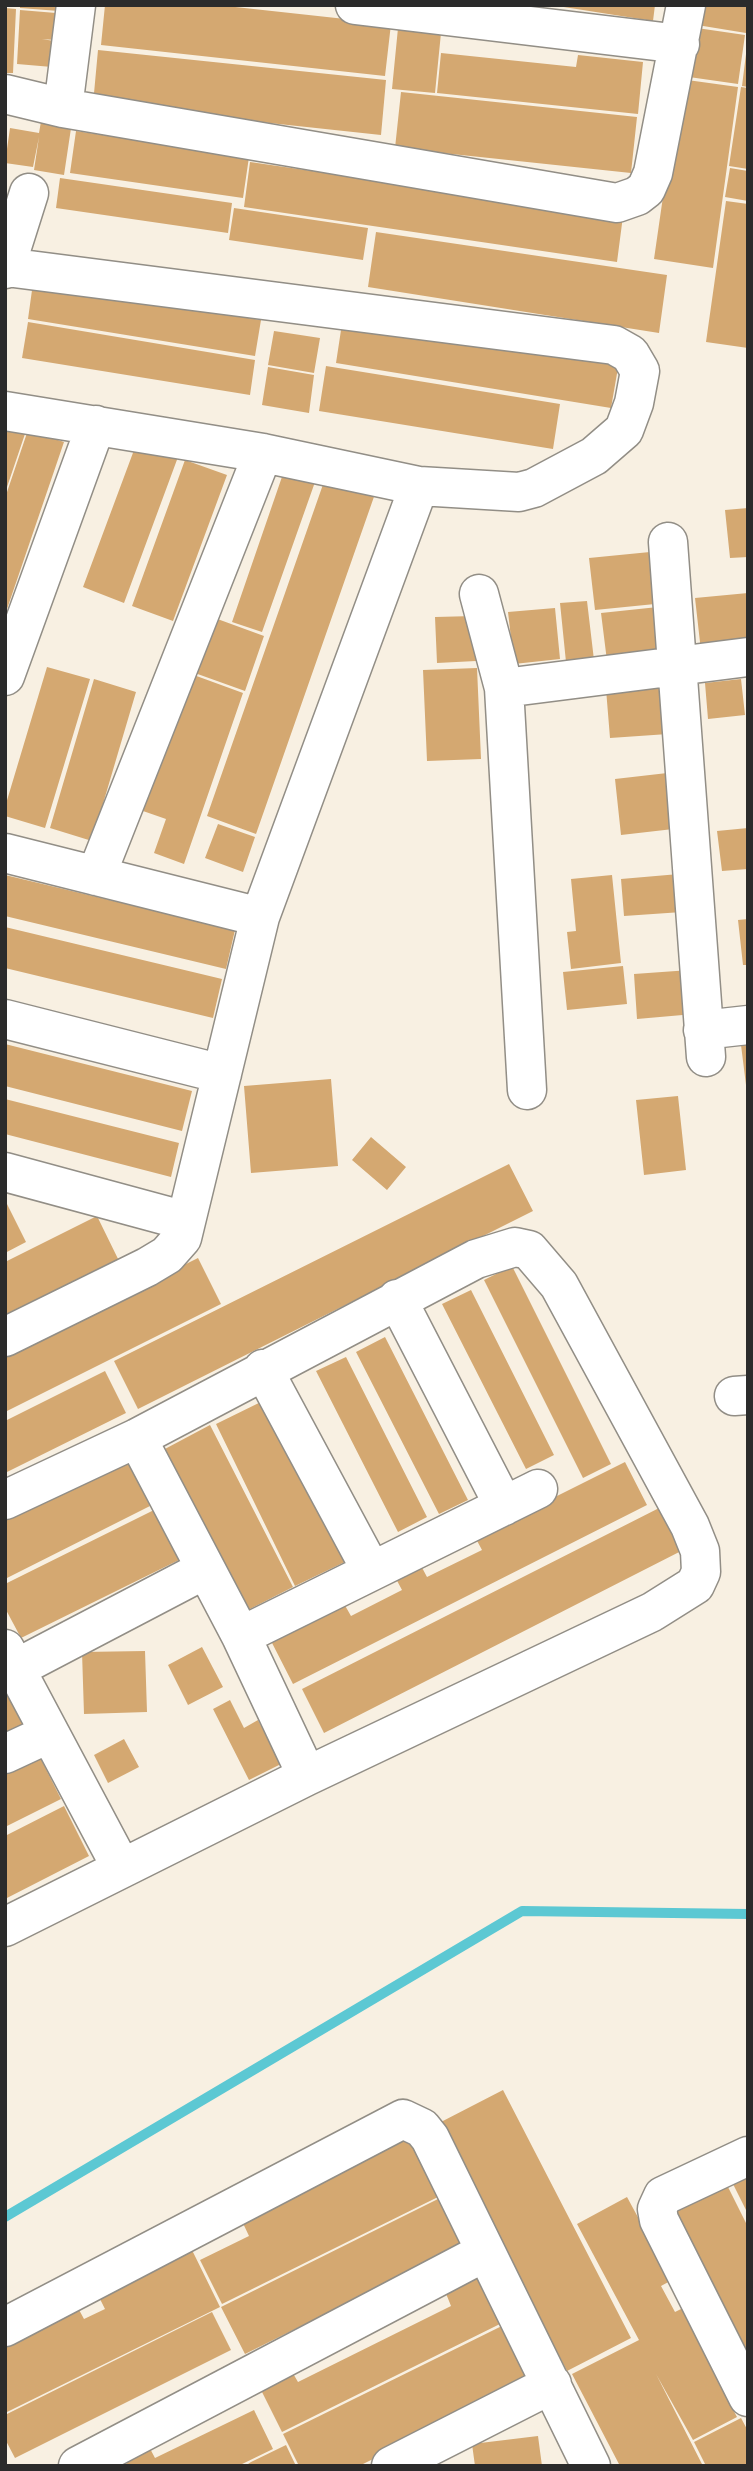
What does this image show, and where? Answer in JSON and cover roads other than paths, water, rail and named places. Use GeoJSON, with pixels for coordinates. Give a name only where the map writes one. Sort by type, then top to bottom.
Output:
{"type":"FeatureCollection","features":[{"type":"Feature","properties":{"kind":"street"},"geometry":{"type":"LineString","coordinates":[[63,108],[76,5]]}},
{"type":"Feature","properties":{"kind":"street"},"geometry":{"type":"LineString","coordinates":[[355,5],[680,44]]}},
{"type":"Feature","properties":{"kind":"street"},"geometry":{"type":"LineString","coordinates":[[5,94],[63,108],[617,204],[637,197],[646,189],[653,173],[686,5]]}},
{"type":"Feature","properties":{"kind":"street"},"geometry":{"type":"LineString","coordinates":[[5,411],[264,453],[419,486],[519,492],[534,488],[594,456],[624,430],[634,403],[640,371],[630,354],[614,345],[6,268],[29,193]]}},
{"type":"Feature","properties":{"kind":"street"},"geometry":{"type":"LineString","coordinates":[[5,676],[96,425]]}},
{"type":"Feature","properties":{"kind":"street"},"geometry":{"type":"LineString","coordinates":[[96,876],[264,453]]}},
{"type":"Feature","properties":{"kind":"street"},"geometry":{"type":"LineString","coordinates":[[5,1337],[167,1255],[182,1238],[260,917],[419,486]]}},
{"type":"Feature","properties":{"kind":"street"},"geometry":{"type":"LineString","coordinates":[[668,542],[705,1044],[748,1026]]}},
{"type":"Feature","properties":{"kind":"street"},"geometry":{"type":"LineString","coordinates":[[479,594],[505,688],[527,1090]]}},
{"type":"Feature","properties":{"kind":"street"},"geometry":{"type":"LineString","coordinates":[[505,688],[748,657]]}},
{"type":"Feature","properties":{"kind":"street"},"geometry":{"type":"LineString","coordinates":[[5,853],[260,917]]}},
{"type":"Feature","properties":{"kind":"street"},"geometry":{"type":"LineString","coordinates":[[5,1019],[222,1074]]}},
{"type":"Feature","properties":{"kind":"street"},"geometry":{"type":"LineString","coordinates":[[5,1172],[186,1222]]}},
{"type":"Feature","properties":{"kind":"street"},"geometry":{"type":"LineString","coordinates":[[5,1500],[137,1438],[397,1299],[501,1249],[528,1250],[559,1285],[690,1526],[701,1552],[701,1572],[695,1585],[652,1612],[307,1776],[5,1927]]}},
{"type":"Feature","properties":{"kind":"street"},"geometry":{"type":"LineString","coordinates":[[397,1299],[504,1506]]}},
{"type":"Feature","properties":{"kind":"street"},"geometry":{"type":"LineString","coordinates":[[263,1369],[371,1570]]}},
{"type":"Feature","properties":{"kind":"street"},"geometry":{"type":"LineString","coordinates":[[137,1438],[241,1636],[307,1776]]}},
{"type":"Feature","properties":{"kind":"street"},"geometry":{"type":"LineString","coordinates":[[241,1636],[538,1489]]}},
{"type":"Feature","properties":{"kind":"street"},"geometry":{"type":"LineString","coordinates":[[121,1867],[10,1659],[204,1570]]}},
{"type":"Feature","properties":{"kind":"street"},"geometry":{"type":"LineString","coordinates":[[5,1754],[48,1734]]}},
{"type":"Feature","properties":{"kind":"street"},"geometry":{"type":"LineString","coordinates":[[5,2327],[403,2119],[422,2128],[430,2138],[591,2466]]}},
{"type":"Feature","properties":{"kind":"street"},"geometry":{"type":"LineString","coordinates":[[748,2156],[663,2196],[657,2209],[659,2220],[748,2397]]}},
{"type":"Feature","properties":{"kind":"street"},"geometry":{"type":"LineString","coordinates":[[78,2466],[485,2252]]}},
{"type":"Feature","properties":{"kind":"street"},"geometry":{"type":"LineString","coordinates":[[391,2466],[552,2384]]}},
{"type":"Feature","properties":{"kind":"waterway"},"geometry":{"type":"LineString","coordinates":[[5,2217],[522,1911],[748,1914]]}}]}
